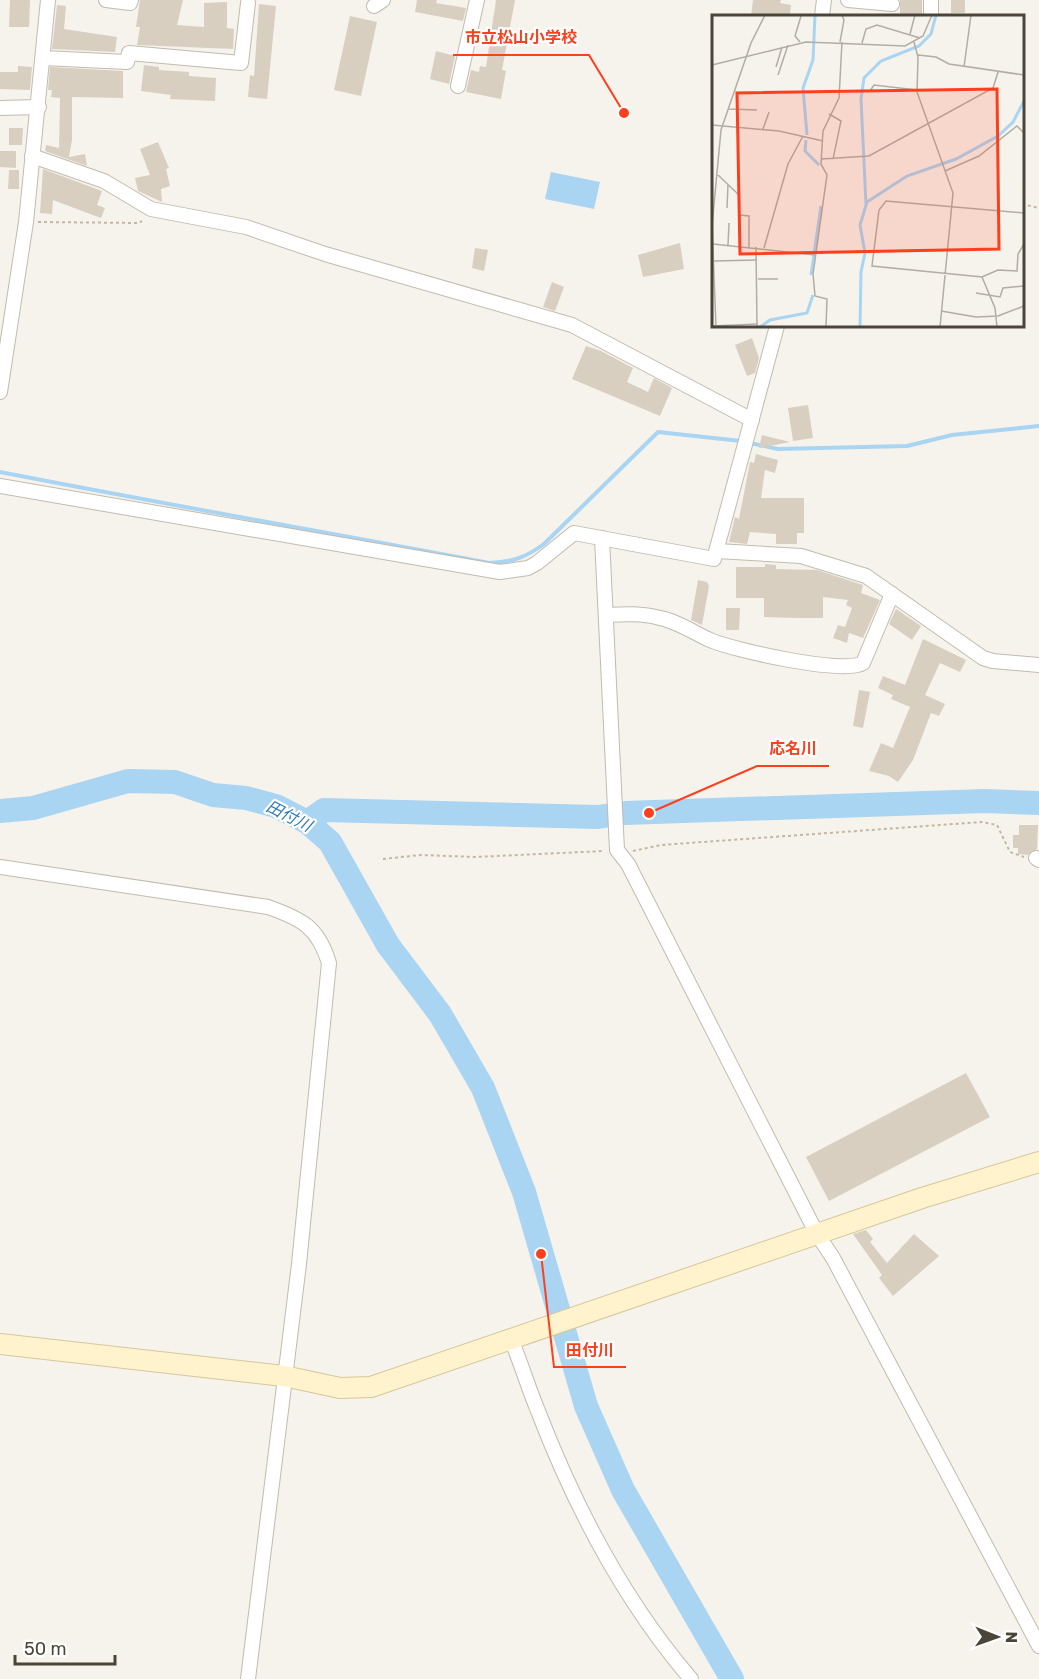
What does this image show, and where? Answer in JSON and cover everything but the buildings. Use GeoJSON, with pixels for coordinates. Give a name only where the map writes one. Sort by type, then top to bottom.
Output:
{"type":"FeatureCollection","features":[{"type":"Feature","properties":{"kind":"street"},"geometry":{"type":"LineString","coordinates":[[0,392],[26,222],[48,0]]}},
{"type":"Feature","properties":{"kind":"street"},"geometry":{"type":"LineString","coordinates":[[106,0],[130,3],[131,0]]}},
{"type":"Feature","properties":{"kind":"street"},"geometry":{"type":"LineString","coordinates":[[458,86],[477,0]]}},
{"type":"Feature","properties":{"kind":"street"},"geometry":{"type":"LineString","coordinates":[[822,15],[824,0]]}},
{"type":"Feature","properties":{"kind":"street"},"geometry":{"type":"LineString","coordinates":[[848,0],[892,4]]}},
{"type":"Feature","properties":{"kind":"street"},"geometry":{"type":"LineString","coordinates":[[43,58],[127,62],[129,53],[241,63],[248,3]]}},
{"type":"Feature","properties":{"kind":"street"},"geometry":{"type":"LineString","coordinates":[[0,108],[39,106]]}},
{"type":"Feature","properties":{"kind":"street"},"geometry":{"type":"LineString","coordinates":[[32,156],[104,181],[151,209],[246,227],[325,254],[572,325],[752,420]]}},
{"type":"Feature","properties":{"kind":"street"},"geometry":{"type":"LineString","coordinates":[[0,486],[500,572],[511,572],[537,563],[574,533],[714,560],[777,327]]}},
{"type":"Feature","properties":{"kind":"street"},"geometry":{"type":"LineString","coordinates":[[602,538],[619,852],[817,1234],[833,1258],[1039,1646]]}},
{"type":"Feature","properties":{"kind":"street"},"geometry":{"type":"LineString","coordinates":[[717,551],[801,556],[866,576],[983,657],[993,662],[1039,665]]}},
{"type":"Feature","properties":{"kind":"street"},"geometry":{"type":"LineString","coordinates":[[606,615],[637,613],[663,618],[712,641],[738,649],[845,668],[863,663],[892,594]]}},
{"type":"Feature","properties":{"kind":"street"},"geometry":{"type":"LineString","coordinates":[[0,867],[268,907],[294,916],[318,934],[329,963],[299,1264],[248,1679]]}},
{"type":"Feature","properties":{"kind":"street"},"geometry":{"type":"LineString","coordinates":[[0,1344],[284,1376],[339,1388],[371,1387],[1039,1157]]}},
{"type":"Feature","properties":{"kind":"street"},"geometry":{"type":"LineString","coordinates":[[511,1339],[566,1479],[607,1561],[669,1654],[691,1679]]}},
{"type":"Feature","properties":{"kind":"path"},"geometry":{"type":"LineString","coordinates":[[1024,204],[1039,208]]}},
{"type":"Feature","properties":{"kind":"path"},"geometry":{"type":"LineString","coordinates":[[26,222],[139,223],[151,209]]}},
{"type":"Feature","properties":{"kind":"path"},"geometry":{"type":"LineString","coordinates":[[383,859],[421,855],[475,857],[601,850],[619,852],[661,846],[982,822],[997,825],[1010,852],[1017,856],[1037,859]]}},
{"type":"Feature","properties":{"kind":"water"},"geometry":{"type":"Polygon","coordinates":[[[551,172],[600,182],[594,209],[545,199],[551,172]]]}},
{"type":"Feature","properties":{"kind":"waterway"},"geometry":{"type":"LineString","coordinates":[[0,472],[489,563],[518,558],[544,544],[658,432],[741,441],[778,449],[907,446],[952,435],[1039,426]]}},
{"type":"Feature","properties":{"kind":"waterway","name":"田付川"},"geometry":{"type":"LineString","coordinates":[[0,811],[33,808],[128,781],[175,782],[213,795],[246,798],[276,806],[307,822],[330,842],[388,945],[440,1014],[483,1088],[524,1192],[586,1406],[623,1490],[732,1679]]}},
{"type":"Feature","properties":{"kind":"waterway"},"geometry":{"type":"LineString","coordinates":[[307,822],[324,810],[598,817],[625,813],[985,801],[1039,803]]}},
{"type":"Feature","properties":{"kind":"place","name":"市立松山小学校"},"geometry":{"type":"Point","coordinates":[624,113]}},
{"type":"Feature","properties":{"kind":"place","name":"応名川"},"geometry":{"type":"Point","coordinates":[649,813]}},
{"type":"Feature","properties":{"kind":"place","name":"田付川"},"geometry":{"type":"Point","coordinates":[541,1254]}}]}
